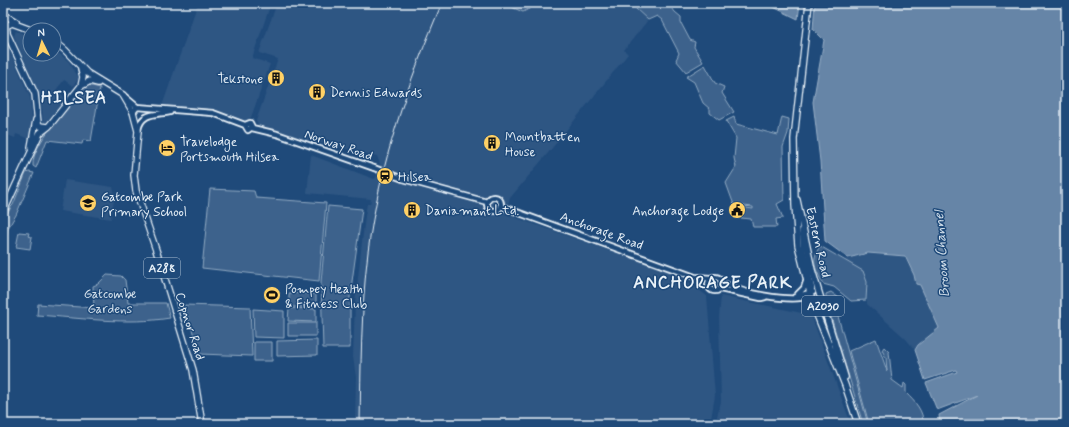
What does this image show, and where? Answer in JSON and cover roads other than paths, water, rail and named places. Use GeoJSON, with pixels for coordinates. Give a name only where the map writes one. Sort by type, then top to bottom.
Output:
{"type":"FeatureCollection","features":[{"type":"Feature","properties":{"kind":"main road","name":"Eastern Road"},"geometry":{"type":"LineString","coordinates":[[806,3],[794,139],[798,239],[806,282],[845,385],[858,424]]}},
{"type":"Feature","properties":{"kind":"main road","name":"Eastern Road"},"geometry":{"type":"LineString","coordinates":[[804,38],[809,3]]}},
{"type":"Feature","properties":{"kind":"main road"},"geometry":{"type":"LineString","coordinates":[[3,14],[21,25]]}},
{"type":"Feature","properties":{"kind":"main road"},"geometry":{"type":"LineString","coordinates":[[7,32],[6,26],[9,23],[21,25]]}},
{"type":"Feature","properties":{"kind":"main road"},"geometry":{"type":"LineString","coordinates":[[3,25],[34,90],[39,125],[47,127]]}},
{"type":"Feature","properties":{"kind":"main road","name":"Copnor Road"},"geometry":{"type":"LineString","coordinates":[[62,48],[92,77],[123,95],[135,112],[138,130],[134,175],[136,191],[193,370],[202,424]]}},
{"type":"Feature","properties":{"kind":"main road"},"geometry":{"type":"LineString","coordinates":[[3,213],[40,133],[47,127],[81,86],[83,77],[80,66]]}},
{"type":"Feature","properties":{"kind":"main road","name":"Copnor Road"},"geometry":{"type":"LineString","coordinates":[[81,86],[90,81],[106,85]]}},
{"type":"Feature","properties":{"kind":"main road"},"geometry":{"type":"LineString","coordinates":[[28,157],[34,138],[38,110]]}},
{"type":"Feature","properties":{"kind":"main road","name":"Eastern Road"},"geometry":{"type":"LineString","coordinates":[[796,197],[802,227],[845,379],[845,385]]}},
{"type":"Feature","properties":{"kind":"street","name":"Norway Road"},"geometry":{"type":"LineString","coordinates":[[135,112],[174,112]]}},
{"type":"Feature","properties":{"kind":"street","name":"Norway Road"},"geometry":{"type":"LineString","coordinates":[[135,112],[214,112],[246,125],[250,123],[252,128],[276,134],[403,179],[487,202]]}},
{"type":"Feature","properties":{"kind":"street","name":"Norway Road"},"geometry":{"type":"LineString","coordinates":[[138,130],[140,122],[144,117],[151,114],[174,112]]}},
{"type":"Feature","properties":{"kind":"street"},"geometry":{"type":"LineString","coordinates":[[496,198],[500,202],[500,206],[496,211],[492,211],[487,207],[487,202],[490,199],[496,198]]}},
{"type":"Feature","properties":{"kind":"street","name":"Anchorage Road"},"geometry":{"type":"LineString","coordinates":[[500,206],[695,277],[708,286]]}},
{"type":"Feature","properties":{"kind":"street"},"geometry":{"type":"LineString","coordinates":[[802,227],[803,249],[810,294]]}},
{"type":"Feature","properties":{"kind":"street","name":"Anchorage Road"},"geometry":{"type":"LineString","coordinates":[[695,277],[711,278]]}},
{"type":"Feature","properties":{"kind":"street"},"geometry":{"type":"LineString","coordinates":[[767,297],[735,288],[722,282],[718,278],[711,278],[708,286],[712,290],[720,289],[761,298],[804,298],[819,291]]}},
{"type":"Feature","properties":{"kind":"street"},"geometry":{"type":"LineString","coordinates":[[720,289],[722,282]]}},
{"type":"Feature","properties":{"kind":"street"},"geometry":{"type":"LineString","coordinates":[[793,298],[803,290],[806,282]]}},
{"type":"Feature","properties":{"kind":"water"},"geometry":{"type":"Polygon","coordinates":[[[765,3],[800,3],[798,19],[765,3]]]}},
{"type":"Feature","properties":{"kind":"water","name":"Broom Channel"},"geometry":{"type":"Polygon","coordinates":[[[815,3],[1066,3],[1066,424],[940,424],[939,415],[977,395],[937,410],[926,383],[957,372],[956,370],[925,380],[915,350],[918,345],[939,328],[920,285],[916,284],[914,275],[905,256],[868,253],[848,258],[825,241],[820,161],[813,102],[824,40],[813,29],[815,3]]]}},
{"type":"Feature","properties":{"kind":"railway"},"geometry":{"type":"LineString","coordinates":[[360,424],[364,295],[368,252],[379,188],[396,125],[418,63],[442,3]]}},
{"type":"Feature","properties":{"kind":"place","name":"Tekstone"},"geometry":{"type":"Point","coordinates":[276,78]}},
{"type":"Feature","properties":{"kind":"place","name":"Dennis Edwards"},"geometry":{"type":"Point","coordinates":[317,92]}},
{"type":"Feature","properties":{"kind":"place","name":"Mountbatten House"},"geometry":{"type":"Point","coordinates":[492,143]}},
{"type":"Feature","properties":{"kind":"place","name":"Travelodge Portsmouth Hilsea"},"geometry":{"type":"Point","coordinates":[167,148]}},
{"type":"Feature","properties":{"kind":"place","name":"Hilsea"},"geometry":{"type":"Point","coordinates":[385,176]}},
{"type":"Feature","properties":{"kind":"place","name":"Gatcombe Park Primary School"},"geometry":{"type":"Point","coordinates":[88,203]}},
{"type":"Feature","properties":{"kind":"place","name":"Daniamant Ltd."},"geometry":{"type":"Point","coordinates":[412,210]}},
{"type":"Feature","properties":{"kind":"place","name":"Anchorage Lodge"},"geometry":{"type":"Point","coordinates":[737,210]}},
{"type":"Feature","properties":{"kind":"place","name":"Pompey Health & Fitness Club"},"geometry":{"type":"Point","coordinates":[272,295]}},
{"type":"Feature","properties":{"kind":"district","name":"HILSEA"},"geometry":{"type":"Point","coordinates":[74,97]}},
{"type":"Feature","properties":{"kind":"district","name":"ANCHORAGE PARK"},"geometry":{"type":"Point","coordinates":[713,282]}},
{"type":"Feature","properties":{"kind":"park label","name":"Gatcombe Gardens"},"geometry":{"type":"Point","coordinates":[110,300]}}]}
